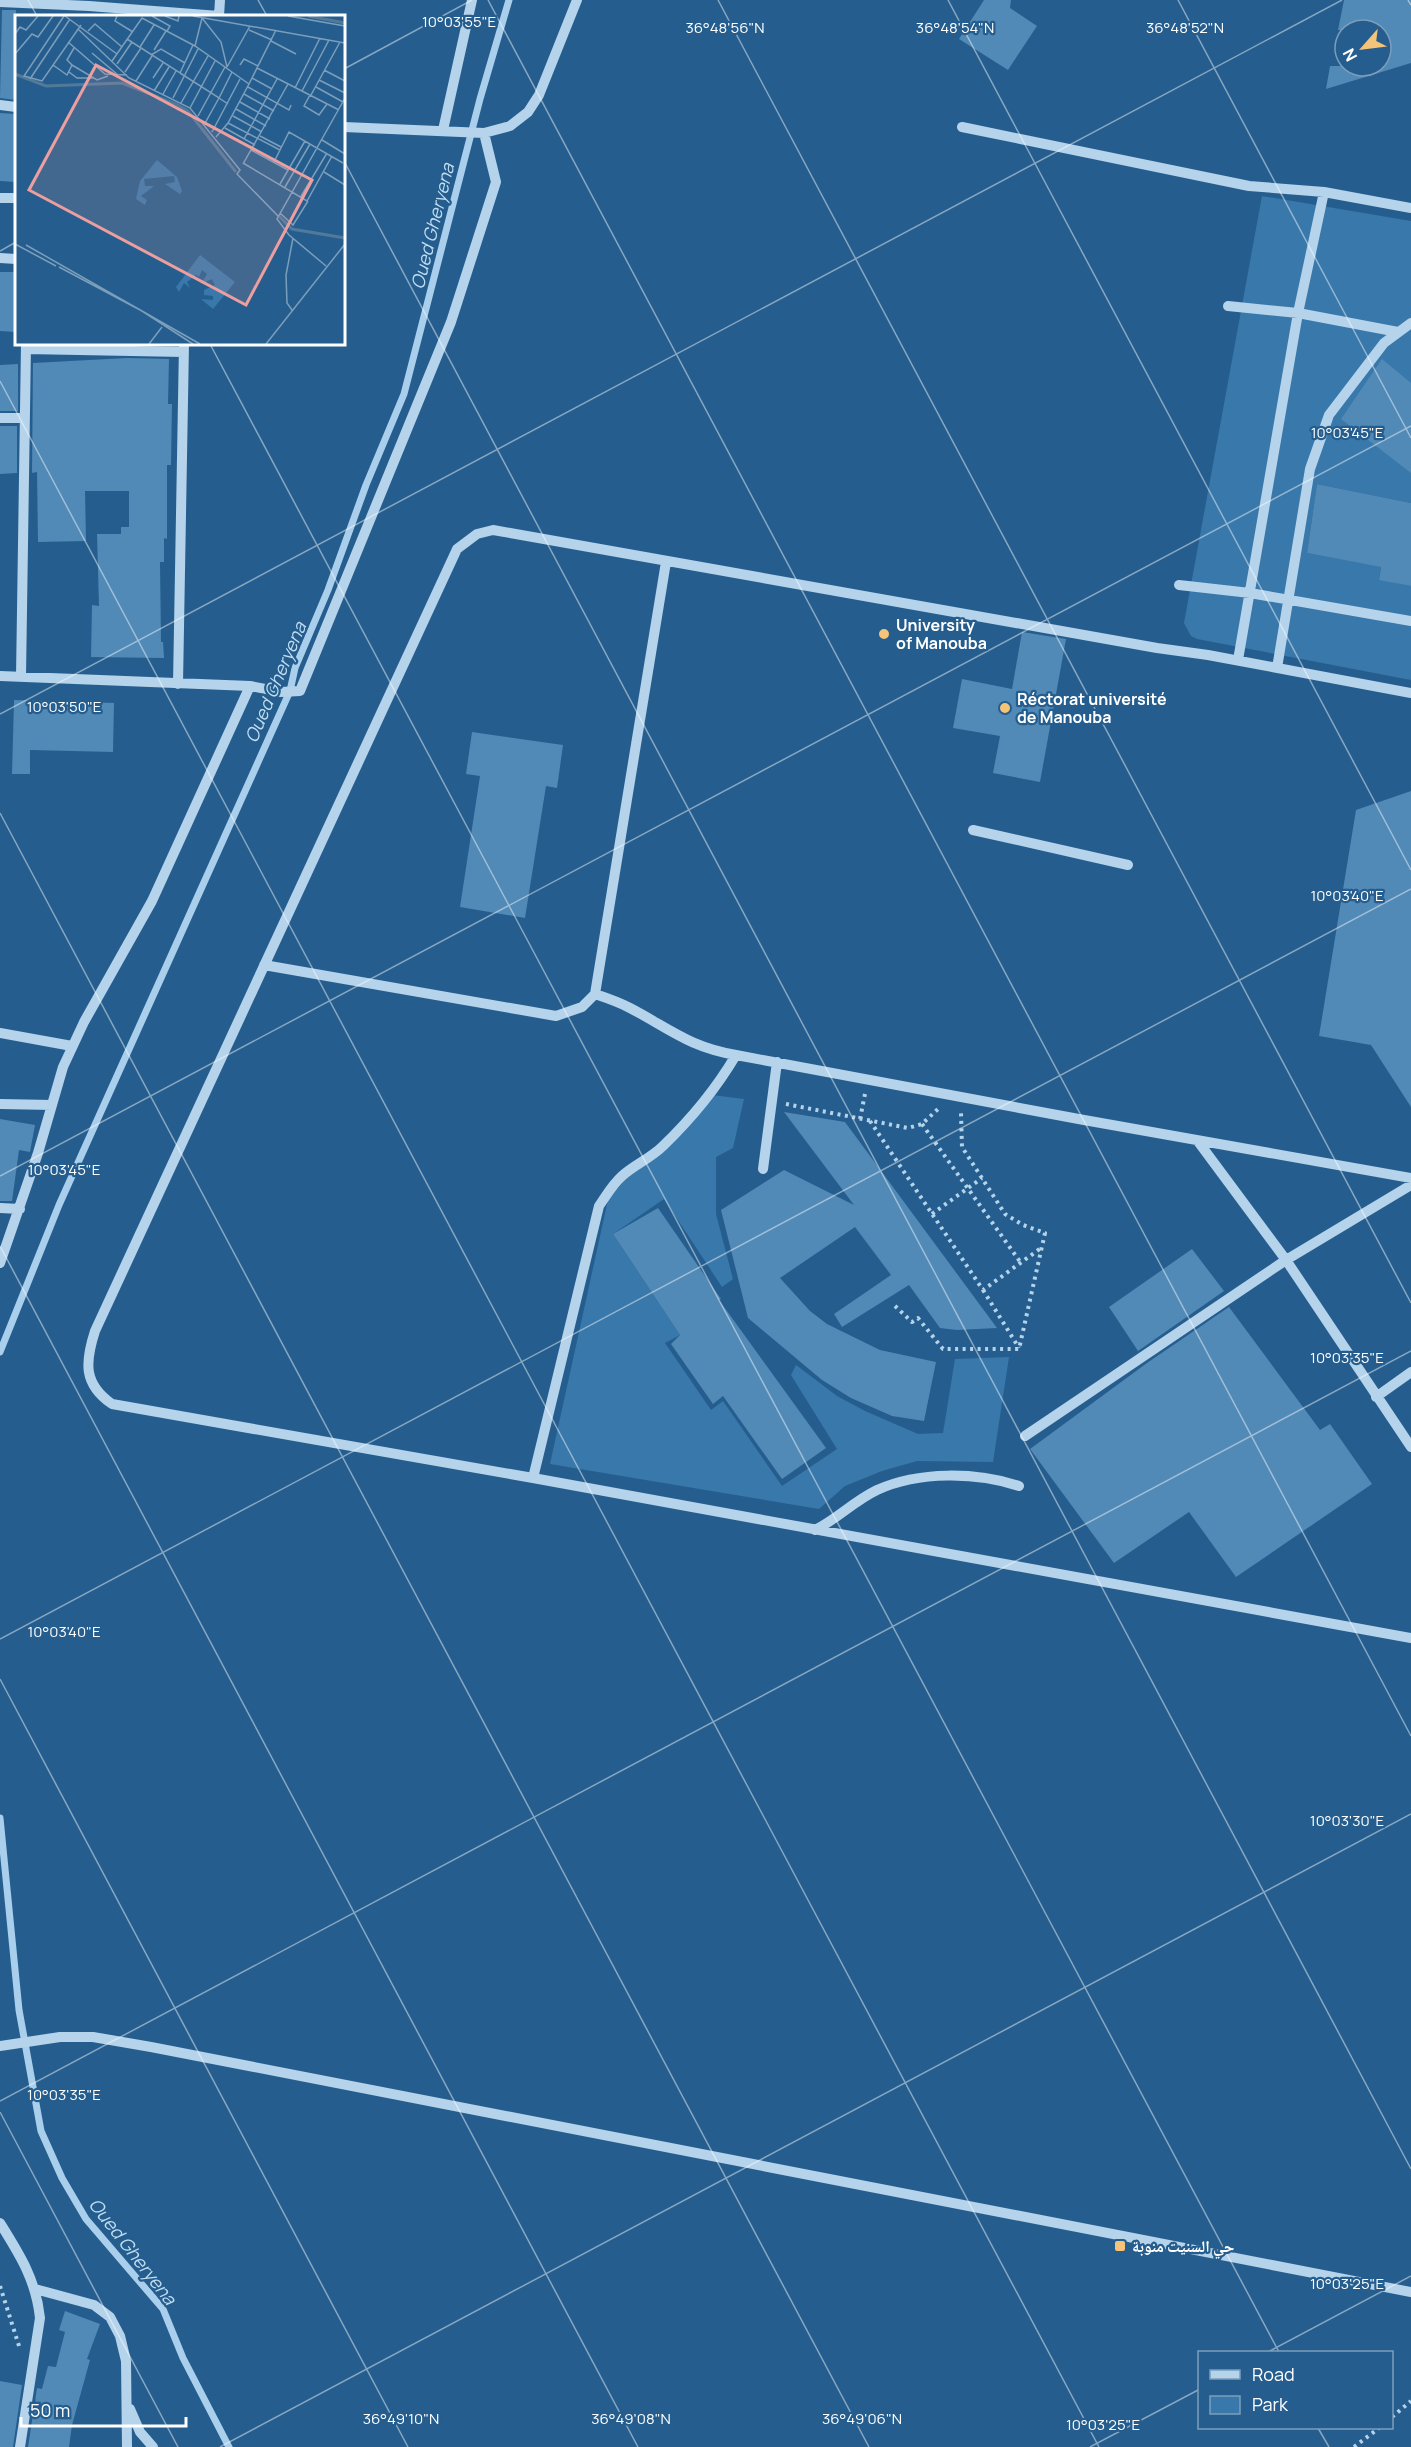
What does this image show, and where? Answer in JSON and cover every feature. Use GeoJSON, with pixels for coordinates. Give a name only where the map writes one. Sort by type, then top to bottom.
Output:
{"type":"FeatureCollection","features":[{"type":"Feature","properties":{"kind":"street"},"geometry":{"type":"LineString","coordinates":[[219,15],[220,0]]}},
{"type":"Feature","properties":{"kind":"street"},"geometry":{"type":"LineString","coordinates":[[443,130],[472,0]]}},
{"type":"Feature","properties":{"kind":"street"},"geometry":{"type":"LineString","coordinates":[[345,127],[484,133],[510,126],[528,112],[539,95],[577,0]]}},
{"type":"Feature","properties":{"kind":"street"},"geometry":{"type":"LineString","coordinates":[[0,2],[206,15]]}},
{"type":"Feature","properties":{"kind":"street"},"geometry":{"type":"LineString","coordinates":[[0,105],[15,107]]}},
{"type":"Feature","properties":{"kind":"street"},"geometry":{"type":"LineString","coordinates":[[962,127],[1250,186],[1324,192],[1411,208]]}},
{"type":"Feature","properties":{"kind":"street"},"geometry":{"type":"LineString","coordinates":[[0,676],[250,686],[281,692],[300,691],[454,311],[496,182],[484,133]]}},
{"type":"Feature","properties":{"kind":"street"},"geometry":{"type":"LineString","coordinates":[[1238,660],[1298,313],[1324,192]]}},
{"type":"Feature","properties":{"kind":"street"},"geometry":{"type":"LineString","coordinates":[[0,258],[15,259]]}},
{"type":"Feature","properties":{"kind":"street"},"geometry":{"type":"LineString","coordinates":[[1228,306],[1298,313],[1398,332]]}},
{"type":"Feature","properties":{"kind":"street"},"geometry":{"type":"LineString","coordinates":[[1277,668],[1310,469],[1329,415],[1384,343],[1411,323]]}},
{"type":"Feature","properties":{"kind":"street"},"geometry":{"type":"LineString","coordinates":[[21,677],[26,346],[184,348],[178,684]]}},
{"type":"Feature","properties":{"kind":"street"},"geometry":{"type":"LineString","coordinates":[[0,418],[24,417]]}},
{"type":"Feature","properties":{"kind":"street"},"geometry":{"type":"LineString","coordinates":[[1411,693],[1238,660],[1145,646],[493,530],[477,534],[458,549],[95,1331],[88,1352],[89,1374],[98,1394],[112,1404],[533,1478],[1411,1638]]}},
{"type":"Feature","properties":{"kind":"street"},"geometry":{"type":"LineString","coordinates":[[264,965],[555,1016],[582,1007],[595,994],[666,562]]}},
{"type":"Feature","properties":{"kind":"street"},"geometry":{"type":"LineString","coordinates":[[1179,585],[1250,593],[1411,621]]}},
{"type":"Feature","properties":{"kind":"street"},"geometry":{"type":"LineString","coordinates":[[0,1263],[20,1209],[63,1067],[72,1046],[152,901],[250,686]]}},
{"type":"Feature","properties":{"kind":"street"},"geometry":{"type":"LineString","coordinates":[[973,830],[1128,865]]}},
{"type":"Feature","properties":{"kind":"street"},"geometry":{"type":"LineString","coordinates":[[595,994],[629,1007],[686,1041],[711,1051],[1411,1178]]}},
{"type":"Feature","properties":{"kind":"street"},"geometry":{"type":"LineString","coordinates":[[0,1034],[72,1046]]}},
{"type":"Feature","properties":{"kind":"street"},"geometry":{"type":"LineString","coordinates":[[533,1478],[599,1206],[621,1177],[661,1148],[682,1127],[714,1090],[736,1055]]}},
{"type":"Feature","properties":{"kind":"street"},"geometry":{"type":"LineString","coordinates":[[763,1169],[777,1062]]}},
{"type":"Feature","properties":{"kind":"street"},"geometry":{"type":"LineString","coordinates":[[0,1104],[52,1105]]}},
{"type":"Feature","properties":{"kind":"street"},"geometry":{"type":"LineString","coordinates":[[1197,1140],[1286,1260],[1411,1447]]}},
{"type":"Feature","properties":{"kind":"street"},"geometry":{"type":"LineString","coordinates":[[1025,1436],[1286,1260],[1411,1185]]}},
{"type":"Feature","properties":{"kind":"street"},"geometry":{"type":"LineString","coordinates":[[0,1208],[20,1209]]}},
{"type":"Feature","properties":{"kind":"street"},"geometry":{"type":"LineString","coordinates":[[1376,1396],[1411,1372]]}},
{"type":"Feature","properties":{"kind":"street"},"geometry":{"type":"LineString","coordinates":[[815,1530],[834,1521],[850,1506],[879,1490],[912,1480],[946,1475],[1004,1481],[1019,1485]]}},
{"type":"Feature","properties":{"kind":"street"},"geometry":{"type":"LineString","coordinates":[[0,2046],[60,2037],[93,2037],[151,2047],[1411,2292]]}},
{"type":"Feature","properties":{"kind":"street"},"geometry":{"type":"LineString","coordinates":[[0,2223],[27,2268],[35,2289],[40,2318],[20,2447]]}},
{"type":"Feature","properties":{"kind":"street"},"geometry":{"type":"LineString","coordinates":[[35,2289],[94,2305],[110,2317],[120,2336],[126,2361],[127,2447]]}},
{"type":"Feature","properties":{"kind":"street"},"geometry":{"type":"LineString","coordinates":[[125,2399],[140,2432],[153,2447]]}},
{"type":"Feature","properties":{"kind":"path"},"geometry":{"type":"LineString","coordinates":[[772,1101],[908,1128],[922,1124],[941,1107]]}},
{"type":"Feature","properties":{"kind":"path"},"geometry":{"type":"LineString","coordinates":[[951,1109],[961,1111],[962,1147],[1005,1214],[1023,1225],[1045,1233],[1019,1348]]}},
{"type":"Feature","properties":{"kind":"path"},"geometry":{"type":"LineString","coordinates":[[869,1121],[983,1290],[1019,1348]]}},
{"type":"Feature","properties":{"kind":"path"},"geometry":{"type":"LineString","coordinates":[[922,1124],[1021,1263]]}},
{"type":"Feature","properties":{"kind":"path"},"geometry":{"type":"LineString","coordinates":[[932,1214],[982,1178]]}},
{"type":"Feature","properties":{"kind":"path"},"geometry":{"type":"LineString","coordinates":[[983,1290],[1041,1248]]}},
{"type":"Feature","properties":{"kind":"path"},"geometry":{"type":"LineString","coordinates":[[895,1305],[912,1322],[918,1318],[943,1349],[1019,1348]]}},
{"type":"Feature","properties":{"kind":"path"},"geometry":{"type":"LineString","coordinates":[[0,2286],[21,2356]]}},
{"type":"Feature","properties":{"kind":"path"},"geometry":{"type":"LineString","coordinates":[[1393,2416],[1411,2402]]}},
{"type":"Feature","properties":{"kind":"path"},"geometry":{"type":"LineString","coordinates":[[1354,2447],[1376,2429]]}},
{"type":"Feature","properties":{"kind":"green space"},"geometry":{"type":"Polygon","coordinates":[[[1262,196],[1411,221],[1411,503],[1317,484],[1307,553],[1367,564],[1386,537],[1379,579],[1411,586],[1411,680],[1197,639],[1191,636],[1184,623],[1262,196]]]}},
{"type":"Feature","properties":{"kind":"green space"},"geometry":{"type":"Polygon","coordinates":[[[712,1095],[744,1099],[733,1148],[716,1157],[716,1214],[733,1279],[722,1287],[664,1199],[613,1234],[680,1335],[665,1343],[711,1410],[723,1401],[782,1486],[837,1449],[791,1375],[796,1365],[837,1396],[918,1434],[943,1433],[955,1359],[1009,1357],[993,1462],[917,1461],[882,1471],[845,1486],[819,1509],[550,1464],[608,1200],[636,1167],[712,1095]]]}},
{"type":"Feature","properties":{"kind":"building"},"geometry":{"type":"Polygon","coordinates":[[[984,0],[1011,0],[1010,8],[1037,26],[1008,70],[959,39],[984,0]]]}},
{"type":"Feature","properties":{"kind":"building"},"geometry":{"type":"Polygon","coordinates":[[[1344,0],[1411,0],[1411,63],[1393,69],[1393,18],[1340,18],[1344,0]]]}},
{"type":"Feature","properties":{"kind":"building"},"geometry":{"type":"Polygon","coordinates":[[[2,10],[16,10],[15,100],[0,98],[2,10]]]}},
{"type":"Feature","properties":{"kind":"building"},"geometry":{"type":"Polygon","coordinates":[[[1330,66],[1333,66],[1333,78],[1362,78],[1326,89],[1330,66]]]}},
{"type":"Feature","properties":{"kind":"building"},"geometry":{"type":"Polygon","coordinates":[[[0,113],[15,114],[15,182],[0,181],[0,113]]]}},
{"type":"Feature","properties":{"kind":"building"},"geometry":{"type":"Polygon","coordinates":[[[0,272],[15,272],[15,332],[0,331],[0,272]]]}},
{"type":"Feature","properties":{"kind":"building"},"geometry":{"type":"Polygon","coordinates":[[[127,358],[169,359],[168,404],[172,404],[171,465],[167,465],[167,539],[164,538],[164,562],[160,562],[161,642],[163,642],[164,658],[91,657],[92,605],[99,606],[97,534],[121,534],[121,527],[129,527],[129,491],[85,491],[86,541],[38,542],[37,472],[32,473],[33,363],[127,358]]]}},
{"type":"Feature","properties":{"kind":"building"},"geometry":{"type":"Polygon","coordinates":[[[1382,359],[1411,383],[1411,473],[1341,419],[1382,359]]]}},
{"type":"Feature","properties":{"kind":"building"},"geometry":{"type":"Polygon","coordinates":[[[18,364],[18,411],[0,411],[0,365],[18,364]]]}},
{"type":"Feature","properties":{"kind":"building"},"geometry":{"type":"Polygon","coordinates":[[[0,426],[17,426],[17,473],[0,474],[0,426]]]}},
{"type":"Feature","properties":{"kind":"building"},"geometry":{"type":"Polygon","coordinates":[[[1317,484],[1411,503],[1411,586],[1379,580],[1381,567],[1307,553],[1317,484]]]}},
{"type":"Feature","properties":{"kind":"building","name":"Réctorat université de Manouba"},"geometry":{"type":"Polygon","coordinates":[[[1022,632],[1066,639],[1040,782],[993,773],[1000,736],[953,728],[962,679],[1012,689],[1022,632]]]}},
{"type":"Feature","properties":{"kind":"building"},"geometry":{"type":"Polygon","coordinates":[[[14,700],[114,703],[113,752],[30,750],[30,774],[12,774],[14,700]]]}},
{"type":"Feature","properties":{"kind":"building"},"geometry":{"type":"Polygon","coordinates":[[[472,732],[563,745],[557,788],[546,786],[525,918],[460,907],[480,776],[466,774],[472,732]]]}},
{"type":"Feature","properties":{"kind":"building"},"geometry":{"type":"Polygon","coordinates":[[[1411,791],[1411,1107],[1371,1045],[1319,1036],[1356,810],[1411,791]]]}},
{"type":"Feature","properties":{"kind":"building"},"geometry":{"type":"Polygon","coordinates":[[[784,1112],[845,1122],[997,1328],[957,1330],[940,1328],[909,1285],[842,1327],[834,1314],[891,1275],[855,1227],[780,1278],[810,1311],[827,1324],[880,1350],[936,1362],[924,1421],[892,1416],[851,1398],[822,1380],[748,1318],[721,1210],[784,1170],[854,1205],[784,1112]]]}},
{"type":"Feature","properties":{"kind":"building"},"geometry":{"type":"Polygon","coordinates":[[[0,1119],[35,1125],[30,1152],[19,1150],[12,1201],[0,1201],[0,1119]]]}},
{"type":"Feature","properties":{"kind":"building"},"geometry":{"type":"Polygon","coordinates":[[[658,1208],[721,1299],[719,1300],[826,1448],[782,1479],[723,1396],[713,1404],[671,1344],[680,1335],[613,1234],[658,1208]]]}},
{"type":"Feature","properties":{"kind":"building"},"geometry":{"type":"Polygon","coordinates":[[[1192,1249],[1224,1291],[1138,1351],[1109,1307],[1192,1249]]]}},
{"type":"Feature","properties":{"kind":"building"},"geometry":{"type":"Polygon","coordinates":[[[1229,1307],[1320,1430],[1330,1424],[1372,1484],[1236,1577],[1189,1512],[1114,1563],[1030,1449],[1147,1363],[1229,1307]]]}},
{"type":"Feature","properties":{"kind":"building"},"geometry":{"type":"Polygon","coordinates":[[[65,2311],[100,2324],[87,2359],[90,2360],[72,2425],[69,2447],[28,2447],[37,2388],[42,2389],[48,2366],[56,2367],[65,2332],[59,2330],[65,2311]]]}},
{"type":"Feature","properties":{"kind":"building"},"geometry":{"type":"Polygon","coordinates":[[[0,2381],[22,2385],[13,2447],[0,2447],[0,2381]]]}},
{"type":"Feature","properties":{"kind":"waterway","name":"Oued Gheryena"},"geometry":{"type":"LineString","coordinates":[[0,1352],[59,1205],[290,691],[295,668],[328,590],[366,485],[404,394],[480,99],[509,0]]}},
{"type":"Feature","properties":{"kind":"waterway","name":"Oued Gheryena"},"geometry":{"type":"LineString","coordinates":[[0,1818],[19,2010],[41,2131],[62,2178],[86,2219],[163,2309],[183,2358],[229,2447]]}},
{"type":"Feature","properties":{"kind":"place","name":"University of Manouba"},"geometry":{"type":"Point","coordinates":[884,634]}},
{"type":"Feature","properties":{"kind":"place","name":"Réctorat université de Manouba"},"geometry":{"type":"Point","coordinates":[1005,708]}},
{"type":"Feature","properties":{"kind":"place","name":"حي السنيت منوبة"},"geometry":{"type":"Point","coordinates":[1120,2246]}}]}
